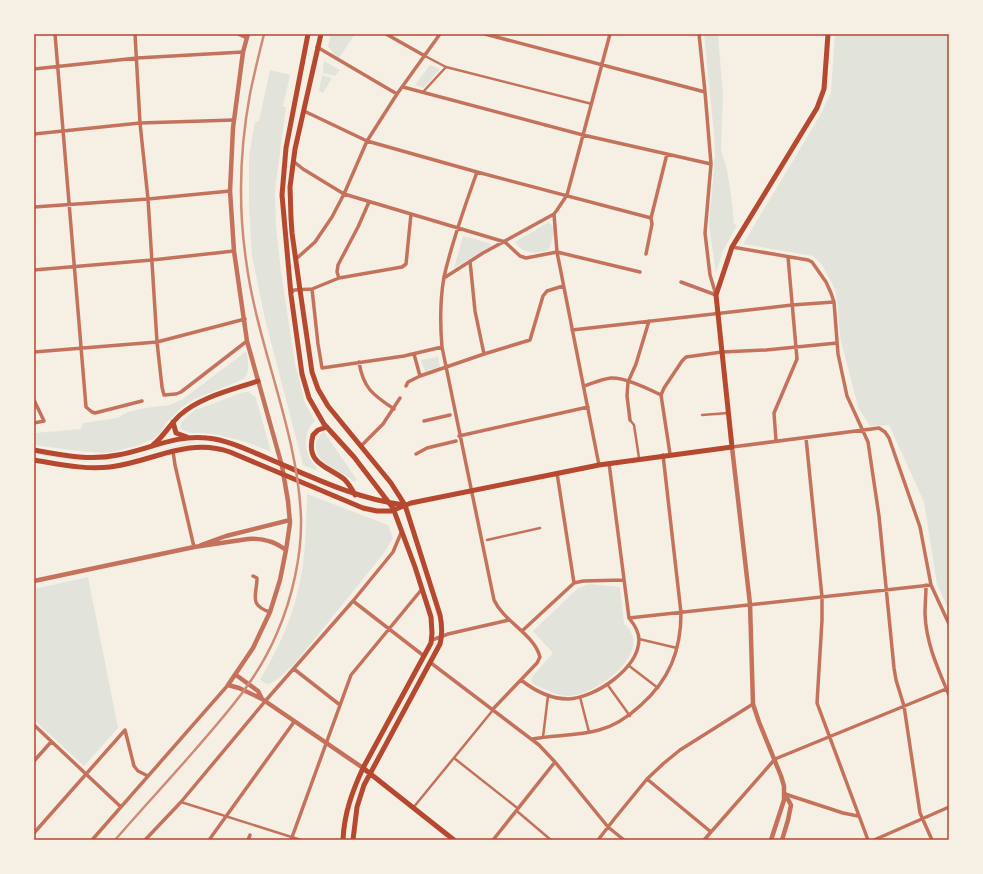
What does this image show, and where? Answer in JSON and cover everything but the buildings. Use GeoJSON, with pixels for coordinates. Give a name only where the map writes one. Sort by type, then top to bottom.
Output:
{"type":"FeatureCollection","features":[{"type":"Feature","properties":{"kind":"main road"},"geometry":{"type":"LineString","coordinates":[[308,34],[286,148],[282,181],[282,204],[291,295],[302,374],[306,391],[313,407],[327,427],[354,457],[394,510],[422,589],[432,624],[432,640],[363,768],[349,804],[343,840]]}},
{"type":"Feature","properties":{"kind":"main road"},"geometry":{"type":"LineString","coordinates":[[321,34],[293,161],[290,188],[291,218],[311,365],[318,388],[332,412],[391,483],[406,505],[440,614],[442,636],[440,644],[431,662],[364,785],[357,807],[353,840]]}},
{"type":"Feature","properties":{"kind":"main road"},"geometry":{"type":"LineString","coordinates":[[34,460],[98,468],[112,467],[173,450],[194,447],[220,449],[363,508],[377,511],[394,510],[406,505],[609,463],[732,447],[716,294],[732,248],[817,108],[824,89],[828,34]]}},
{"type":"Feature","properties":{"kind":"main road"},"geometry":{"type":"LineString","coordinates":[[152,445],[162,437],[173,422],[185,411],[213,396],[258,381]]}},
{"type":"Feature","properties":{"kind":"main road"},"geometry":{"type":"LineString","coordinates":[[173,422],[176,433],[186,437],[206,438],[231,443],[329,485],[373,500],[406,505]]}},
{"type":"Feature","properties":{"kind":"main road"},"geometry":{"type":"LineString","coordinates":[[327,427],[318,430],[313,435],[312,449],[314,458],[324,467],[343,478],[355,494]]}},
{"type":"Feature","properties":{"kind":"main road"},"geometry":{"type":"LineString","coordinates":[[34,450],[76,457],[103,457],[118,455],[152,445],[194,437]]}},
{"type":"Feature","properties":{"kind":"main road"},"geometry":{"type":"LineString","coordinates":[[363,768],[454,840]]}},
{"type":"Feature","properties":{"kind":"street"},"geometry":{"type":"LineString","coordinates":[[55,34],[86,408],[95,413],[142,402]]}},
{"type":"Feature","properties":{"kind":"street"},"geometry":{"type":"LineString","coordinates":[[135,34],[140,123],[148,199],[157,342],[164,395],[181,392],[247,341]]}},
{"type":"Feature","properties":{"kind":"street"},"geometry":{"type":"LineString","coordinates":[[92,840],[236,675],[257,641],[270,612],[277,592],[289,536],[290,521],[286,483],[278,449],[247,341],[234,251],[230,191],[234,120],[243,52],[247,36],[238,34]]}},
{"type":"Feature","properties":{"kind":"street"},"geometry":{"type":"LineString","coordinates":[[386,34],[446,67],[592,104]]}},
{"type":"Feature","properties":{"kind":"street"},"geometry":{"type":"LineString","coordinates":[[296,259],[315,242],[332,217],[344,194],[367,141],[397,94],[426,56],[440,34]]}},
{"type":"Feature","properties":{"kind":"street"},"geometry":{"type":"LineString","coordinates":[[485,34],[705,92]]}},
{"type":"Feature","properties":{"kind":"street"},"geometry":{"type":"LineString","coordinates":[[444,278],[470,261],[554,214],[557,210],[567,195],[610,34]]}},
{"type":"Feature","properties":{"kind":"street"},"geometry":{"type":"LineString","coordinates":[[699,34],[711,164],[705,233],[710,276],[716,294]]}},
{"type":"Feature","properties":{"kind":"street"},"geometry":{"type":"LineString","coordinates":[[317,47],[397,94]]}},
{"type":"Feature","properties":{"kind":"street"},"geometry":{"type":"LineString","coordinates":[[34,69],[137,58],[243,52]]}},
{"type":"Feature","properties":{"kind":"street"},"geometry":{"type":"LineString","coordinates":[[423,92],[446,67]]}},
{"type":"Feature","properties":{"kind":"street"},"geometry":{"type":"LineString","coordinates":[[403,87],[583,135],[711,164]]}},
{"type":"Feature","properties":{"kind":"street"},"geometry":{"type":"LineString","coordinates":[[304,111],[367,141],[651,218]]}},
{"type":"Feature","properties":{"kind":"street"},"geometry":{"type":"LineString","coordinates":[[34,134],[140,123],[234,120]]}},
{"type":"Feature","properties":{"kind":"street"},"geometry":{"type":"LineString","coordinates":[[646,254],[652,224],[651,218],[666,154]]}},
{"type":"Feature","properties":{"kind":"street"},"geometry":{"type":"LineString","coordinates":[[293,161],[303,169],[344,194],[505,242],[520,256],[526,258],[557,252],[640,272]]}},
{"type":"Feature","properties":{"kind":"street"},"geometry":{"type":"LineString","coordinates":[[413,808],[493,709],[537,663],[540,657],[538,650],[522,631],[499,609],[493,595],[459,436],[442,347],[440,325],[444,278],[458,228],[477,172]]}},
{"type":"Feature","properties":{"kind":"street"},"geometry":{"type":"LineString","coordinates":[[34,207],[148,199],[230,191]]}},
{"type":"Feature","properties":{"kind":"street"},"geometry":{"type":"LineString","coordinates":[[339,278],[337,272],[338,265],[369,202]]}},
{"type":"Feature","properties":{"kind":"street"},"geometry":{"type":"LineString","coordinates":[[291,295],[294,290],[312,289],[339,278],[402,267],[406,264],[411,214]]}},
{"type":"Feature","properties":{"kind":"street"},"geometry":{"type":"LineString","coordinates":[[554,214],[557,252],[599,465]]}},
{"type":"Feature","properties":{"kind":"street"},"geometry":{"type":"LineString","coordinates":[[732,248],[808,260],[812,262],[826,282],[834,302],[837,343],[846,396],[868,442],[879,516],[894,668],[904,706],[916,792],[922,819],[932,840]]}},
{"type":"Feature","properties":{"kind":"street"},"geometry":{"type":"LineString","coordinates":[[34,270],[152,260],[234,251]]}},
{"type":"Feature","properties":{"kind":"street"},"geometry":{"type":"LineString","coordinates":[[776,441],[774,413],[797,358],[788,257]]}},
{"type":"Feature","properties":{"kind":"street"},"geometry":{"type":"LineString","coordinates":[[470,261],[475,311],[484,354]]}},
{"type":"Feature","properties":{"kind":"street"},"geometry":{"type":"LineString","coordinates":[[681,282],[716,294]]}},
{"type":"Feature","properties":{"kind":"street"},"geometry":{"type":"LineString","coordinates":[[406,386],[408,382],[420,376],[530,340],[542,296],[547,291],[564,286]]}},
{"type":"Feature","properties":{"kind":"street"},"geometry":{"type":"LineString","coordinates":[[312,289],[322,368],[414,354],[442,347]]}},
{"type":"Feature","properties":{"kind":"street"},"geometry":{"type":"LineString","coordinates":[[572,330],[834,302]]}},
{"type":"Feature","properties":{"kind":"street"},"geometry":{"type":"LineString","coordinates":[[34,352],[157,342],[245,319]]}},
{"type":"Feature","properties":{"kind":"street"},"geometry":{"type":"LineString","coordinates":[[639,458],[634,425],[630,420],[627,396],[628,382],[636,364],[649,321]]}},
{"type":"Feature","properties":{"kind":"street"},"geometry":{"type":"LineString","coordinates":[[670,454],[662,395],[664,388],[686,357],[722,352],[766,350],[837,343]]}},
{"type":"Feature","properties":{"kind":"street"},"geometry":{"type":"LineString","coordinates":[[414,354],[420,376]]}},
{"type":"Feature","properties":{"kind":"street"},"geometry":{"type":"LineString","coordinates":[[359,362],[361,377],[372,394],[394,408]]}},
{"type":"Feature","properties":{"kind":"street"},"geometry":{"type":"LineString","coordinates":[[584,386],[612,378],[618,378],[662,395]]}},
{"type":"Feature","properties":{"kind":"street"},"geometry":{"type":"LineString","coordinates":[[361,446],[382,424],[400,398]]}},
{"type":"Feature","properties":{"kind":"street"},"geometry":{"type":"LineString","coordinates":[[34,400],[44,421],[34,423]]}},
{"type":"Feature","properties":{"kind":"street"},"geometry":{"type":"LineString","coordinates":[[459,436],[588,407]]}},
{"type":"Feature","properties":{"kind":"street"},"geometry":{"type":"LineString","coordinates":[[702,416],[728,413]]}},
{"type":"Feature","properties":{"kind":"street"},"geometry":{"type":"LineString","coordinates":[[424,421],[450,415]]}},
{"type":"Feature","properties":{"kind":"street"},"geometry":{"type":"LineString","coordinates":[[782,840],[791,805],[785,794],[781,776],[753,704],[750,604],[732,447],[879,428],[885,432],[914,506],[920,527],[931,585],[949,624]]}},
{"type":"Feature","properties":{"kind":"street"},"geometry":{"type":"LineString","coordinates":[[806,438],[822,597],[822,620],[816,698],[818,707],[868,840]]}},
{"type":"Feature","properties":{"kind":"street"},"geometry":{"type":"LineString","coordinates":[[416,454],[427,448],[456,441]]}},
{"type":"Feature","properties":{"kind":"street"},"geometry":{"type":"LineString","coordinates":[[173,450],[175,465],[194,547]]}},
{"type":"Feature","properties":{"kind":"street"},"geometry":{"type":"LineString","coordinates":[[532,739],[589,733],[612,725],[630,716],[658,688],[669,670],[677,648],[681,626],[681,613],[663,456]]}},
{"type":"Feature","properties":{"kind":"street"},"geometry":{"type":"LineString","coordinates":[[521,680],[548,696],[567,699],[580,697],[587,695],[607,684],[628,665],[636,654],[639,639],[629,618],[609,463]]}},
{"type":"Feature","properties":{"kind":"street"},"geometry":{"type":"LineString","coordinates":[[556,473],[574,582]]}},
{"type":"Feature","properties":{"kind":"street"},"geometry":{"type":"LineString","coordinates":[[194,547],[226,536],[290,521]]}},
{"type":"Feature","properties":{"kind":"street"},"geometry":{"type":"LineString","coordinates":[[487,540],[540,528]]}},
{"type":"Feature","properties":{"kind":"street"},"geometry":{"type":"LineString","coordinates":[[145,840],[181,802],[264,700],[294,669],[353,601],[393,552],[399,542],[402,530]]}},
{"type":"Feature","properties":{"kind":"street"},"geometry":{"type":"LineString","coordinates":[[34,581],[194,547],[256,538],[269,540],[286,550]]}},
{"type":"Feature","properties":{"kind":"street"},"geometry":{"type":"LineString","coordinates":[[253,576],[257,578],[254,596],[256,602],[262,608],[270,612]]}},
{"type":"Feature","properties":{"kind":"street"},"geometry":{"type":"LineString","coordinates":[[522,631],[574,582],[624,580]]}},
{"type":"Feature","properties":{"kind":"street"},"geometry":{"type":"LineString","coordinates":[[926,585],[925,614],[927,629],[934,660],[949,695]]}},
{"type":"Feature","properties":{"kind":"street"},"geometry":{"type":"LineString","coordinates":[[629,618],[931,585]]}},
{"type":"Feature","properties":{"kind":"street"},"geometry":{"type":"LineString","coordinates":[[291,839],[351,675],[422,589]]}},
{"type":"Feature","properties":{"kind":"street"},"geometry":{"type":"LineString","coordinates":[[353,601],[424,656]]}},
{"type":"Feature","properties":{"kind":"street"},"geometry":{"type":"LineString","coordinates":[[432,640],[442,636],[509,620]]}},
{"type":"Feature","properties":{"kind":"street"},"geometry":{"type":"LineString","coordinates":[[639,639],[677,648]]}},
{"type":"Feature","properties":{"kind":"street"},"geometry":{"type":"LineString","coordinates":[[431,662],[532,739],[555,762],[608,827],[624,840]]}},
{"type":"Feature","properties":{"kind":"street"},"geometry":{"type":"LineString","coordinates":[[628,665],[658,688]]}},
{"type":"Feature","properties":{"kind":"street"},"geometry":{"type":"LineString","coordinates":[[294,669],[340,705]]}},
{"type":"Feature","properties":{"kind":"street"},"geometry":{"type":"LineString","coordinates":[[236,675],[258,691],[264,700]]}},
{"type":"Feature","properties":{"kind":"street"},"geometry":{"type":"LineString","coordinates":[[607,684],[630,716]]}},
{"type":"Feature","properties":{"kind":"street"},"geometry":{"type":"LineString","coordinates":[[228,685],[264,700],[363,768]]}},
{"type":"Feature","properties":{"kind":"street"},"geometry":{"type":"LineString","coordinates":[[704,840],[774,759],[946,689]]}},
{"type":"Feature","properties":{"kind":"street"},"geometry":{"type":"LineString","coordinates":[[543,737],[548,696]]}},
{"type":"Feature","properties":{"kind":"street"},"geometry":{"type":"LineString","coordinates":[[580,697],[589,733]]}},
{"type":"Feature","properties":{"kind":"street"},"geometry":{"type":"LineString","coordinates":[[598,840],[647,779],[664,763],[680,750],[753,704]]}},
{"type":"Feature","properties":{"kind":"street"},"geometry":{"type":"LineString","coordinates":[[209,840],[294,722]]}},
{"type":"Feature","properties":{"kind":"street"},"geometry":{"type":"LineString","coordinates":[[34,725],[121,807]]}},
{"type":"Feature","properties":{"kind":"street"},"geometry":{"type":"LineString","coordinates":[[34,832],[124,730],[134,766],[138,771],[148,776]]}},
{"type":"Feature","properties":{"kind":"street"},"geometry":{"type":"LineString","coordinates":[[34,761],[51,742]]}},
{"type":"Feature","properties":{"kind":"street"},"geometry":{"type":"LineString","coordinates":[[454,758],[516,807]]}},
{"type":"Feature","properties":{"kind":"street"},"geometry":{"type":"LineString","coordinates":[[493,840],[555,762]]}},
{"type":"Feature","properties":{"kind":"street"},"geometry":{"type":"LineString","coordinates":[[647,779],[711,832]]}},
{"type":"Feature","properties":{"kind":"street"},"geometry":{"type":"LineString","coordinates":[[785,794],[858,816]]}},
{"type":"Feature","properties":{"kind":"street"},"geometry":{"type":"LineString","coordinates":[[771,840],[785,794]]}},
{"type":"Feature","properties":{"kind":"street"},"geometry":{"type":"LineString","coordinates":[[181,802],[291,839],[301,840]]}},
{"type":"Feature","properties":{"kind":"street"},"geometry":{"type":"LineString","coordinates":[[874,840],[949,807]]}},
{"type":"Feature","properties":{"kind":"street"},"geometry":{"type":"LineString","coordinates":[[518,812],[551,840]]}},
{"type":"Feature","properties":{"kind":"street"},"geometry":{"type":"LineString","coordinates":[[248,840],[250,834]]}},
{"type":"Feature","properties":{"kind":"shaded area"},"geometry":{"type":"Polygon","coordinates":[[[331,34],[355,34],[339,58],[328,46],[331,34]]]}},
{"type":"Feature","properties":{"kind":"shaded area"},"geometry":{"type":"Polygon","coordinates":[[[704,34],[718,34],[723,95],[721,150],[727,170],[734,224],[737,225],[723,251],[716,273],[709,225],[715,156],[714,134],[704,34]]]}},
{"type":"Feature","properties":{"kind":"shaded area"},"geometry":{"type":"Polygon","coordinates":[[[835,34],[949,34],[949,611],[937,584],[924,502],[889,425],[870,426],[858,407],[840,337],[838,306],[835,289],[822,265],[813,256],[743,244],[819,117],[831,92],[835,34]]]}},
{"type":"Feature","properties":{"kind":"shaded area"},"geometry":{"type":"Polygon","coordinates":[[[324,61],[340,70],[335,76],[323,73],[324,61]]]}},
{"type":"Feature","properties":{"kind":"shaded area"},"geometry":{"type":"Polygon","coordinates":[[[430,65],[440,69],[424,88],[415,85],[430,65]]]}},
{"type":"Feature","properties":{"kind":"shaded area"},"geometry":{"type":"Polygon","coordinates":[[[270,70],[290,75],[283,107],[286,107],[275,191],[276,226],[281,272],[295,364],[305,403],[315,421],[308,431],[306,445],[310,458],[318,471],[303,465],[265,319],[252,256],[249,206],[249,156],[255,122],[259,121],[270,70]]]}},
{"type":"Feature","properties":{"kind":"shaded area"},"geometry":{"type":"Polygon","coordinates":[[[322,75],[332,78],[323,93],[319,91],[322,75]]]}},
{"type":"Feature","properties":{"kind":"shaded area"},"geometry":{"type":"Polygon","coordinates":[[[549,222],[555,229],[549,250],[530,252],[522,249],[515,242],[549,222]]]}},
{"type":"Feature","properties":{"kind":"shaded area"},"geometry":{"type":"Polygon","coordinates":[[[463,236],[489,243],[491,246],[454,268],[463,236]]]}},
{"type":"Feature","properties":{"kind":"shaded area"},"geometry":{"type":"Polygon","coordinates":[[[245,352],[247,353],[248,367],[244,379],[195,399],[182,407],[167,422],[160,433],[154,438],[140,445],[104,453],[34,445],[34,433],[81,429],[83,423],[117,418],[128,412],[145,408],[170,405],[183,399],[245,352]]]}},
{"type":"Feature","properties":{"kind":"shaded area"},"geometry":{"type":"Polygon","coordinates":[[[438,357],[440,367],[425,372],[421,360],[438,357]]]}},
{"type":"Feature","properties":{"kind":"shaded area"},"geometry":{"type":"Polygon","coordinates":[[[244,392],[249,392],[256,398],[271,452],[246,442],[213,434],[189,432],[180,428],[184,420],[195,410],[244,392]]]}},
{"type":"Feature","properties":{"kind":"shaded area"},"geometry":{"type":"Polygon","coordinates":[[[324,432],[357,480],[354,482],[326,464],[318,454],[316,447],[317,440],[324,432]]]}},
{"type":"Feature","properties":{"kind":"shaded area"},"geometry":{"type":"Polygon","coordinates":[[[191,442],[196,442],[153,452],[191,442]]]}},
{"type":"Feature","properties":{"kind":"shaded area"},"geometry":{"type":"Polygon","coordinates":[[[34,453],[78,460],[95,462],[86,462],[34,453]]]}},
{"type":"Feature","properties":{"kind":"shaded area"},"geometry":{"type":"Polygon","coordinates":[[[307,494],[388,525],[393,538],[384,553],[296,662],[278,679],[266,684],[260,680],[287,625],[301,578],[305,542],[307,494]]]}},
{"type":"Feature","properties":{"kind":"shaded area"},"geometry":{"type":"Polygon","coordinates":[[[88,577],[118,728],[84,766],[34,720],[34,589],[88,577]]]}},
{"type":"Feature","properties":{"kind":"shaded area"},"geometry":{"type":"Polygon","coordinates":[[[589,584],[620,587],[624,624],[632,635],[633,647],[628,659],[618,670],[593,689],[580,694],[568,696],[560,695],[539,687],[531,681],[532,677],[553,653],[533,631],[578,588],[589,584]]]}},
{"type":"Feature","properties":{"kind":"railway"},"geometry":{"type":"LineString","coordinates":[[115,840],[218,723],[261,666],[277,633],[287,606],[298,562],[301,518],[293,453],[251,292],[243,239],[241,177],[244,135],[250,94],[264,34]]}}]}
